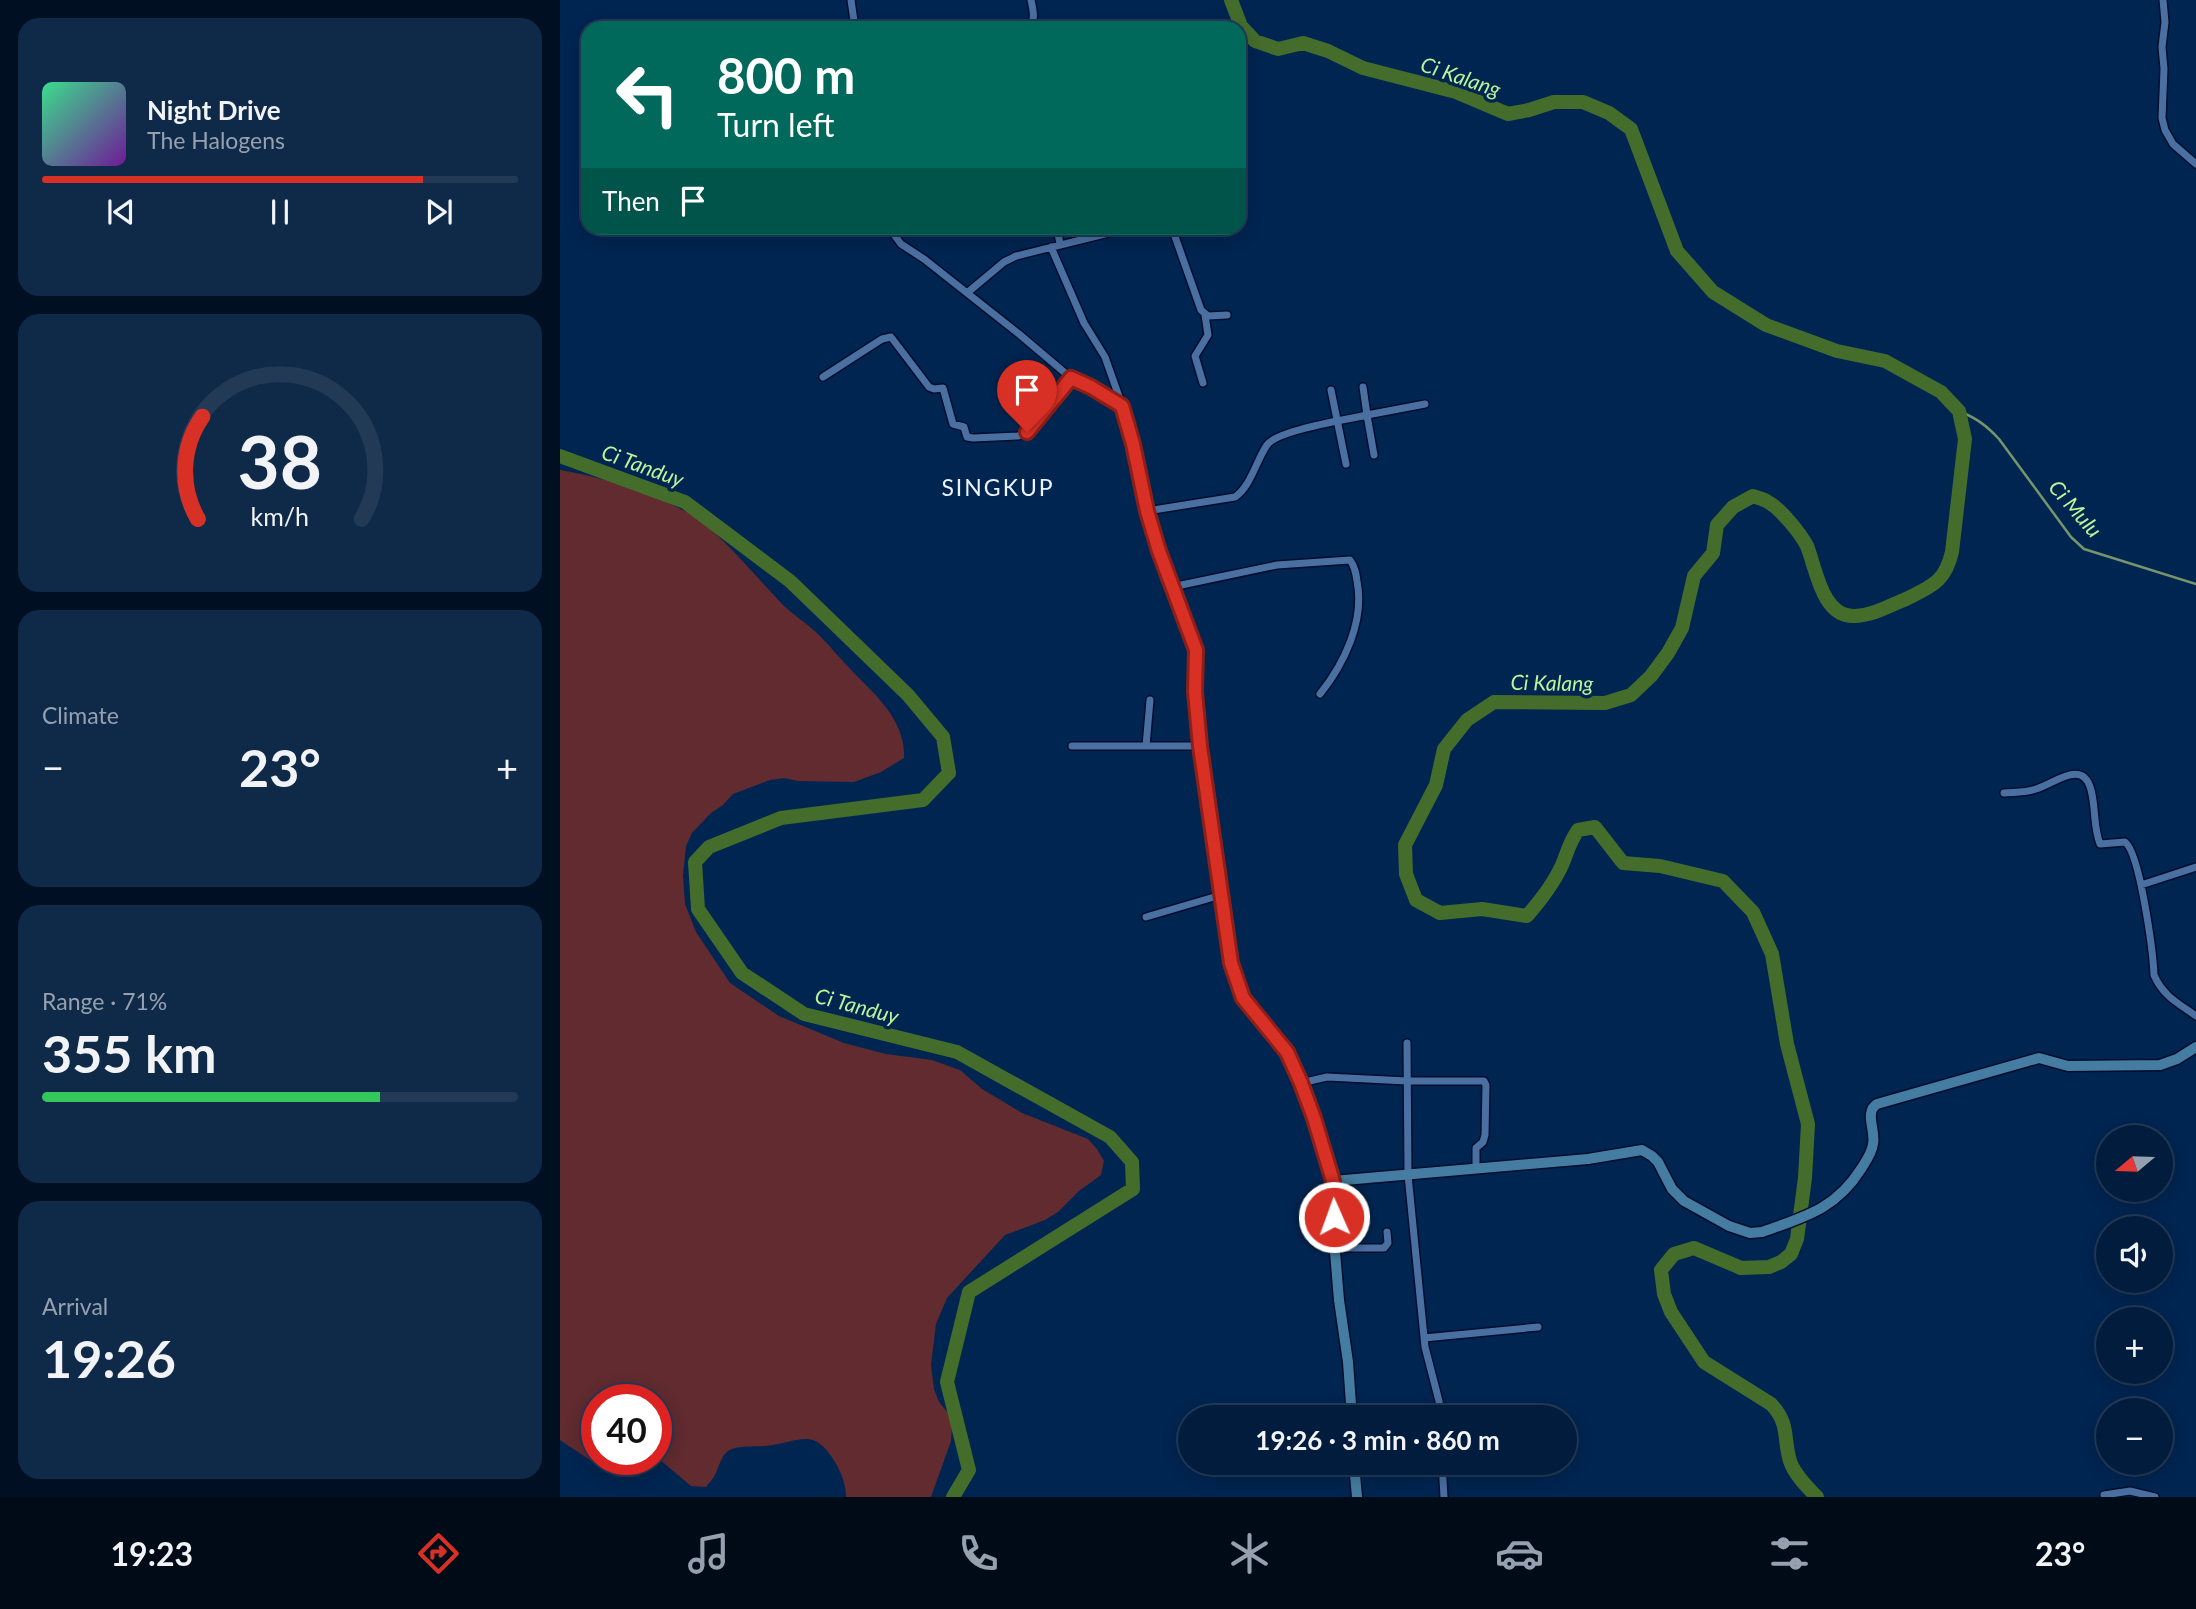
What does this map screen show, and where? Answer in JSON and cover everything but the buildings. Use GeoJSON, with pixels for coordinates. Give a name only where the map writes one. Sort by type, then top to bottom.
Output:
{"type":"FeatureCollection","features":[{"type":"Feature","properties":{"kind":"street"},"geometry":{"type":"LineString","coordinates":[[851,0],[854,21]]}},
{"type":"Feature","properties":{"kind":"street"},"geometry":{"type":"LineString","coordinates":[[1031,0],[1033,21]]}},
{"type":"Feature","properties":{"kind":"street"},"geometry":{"type":"LineString","coordinates":[[2162,0],[2165,22],[2162,47],[2162,118],[2173,144],[2196,164]]}},
{"type":"Feature","properties":{"kind":"street"},"geometry":{"type":"LineString","coordinates":[[894,235],[901,244],[925,259],[1071,378],[1122,406]]}},
{"type":"Feature","properties":{"kind":"street"},"geometry":{"type":"LineString","coordinates":[[1058,235],[1060,244]]}},
{"type":"Feature","properties":{"kind":"street"},"geometry":{"type":"LineString","coordinates":[[967,293],[1010,258],[1099,235]]}},
{"type":"Feature","properties":{"kind":"street"},"geometry":{"type":"LineString","coordinates":[[1174,235],[1205,315],[1208,335],[1195,356],[1203,383]]}},
{"type":"Feature","properties":{"kind":"street"},"geometry":{"type":"LineString","coordinates":[[1051,247],[1084,323],[1105,357],[1133,444],[1147,511],[1196,650],[1195,692],[1200,746],[1231,963],[1238,985],[1251,1010],[1287,1052],[1314,1118],[1333,1181],[1339,1300],[1351,1405]]}},
{"type":"Feature","properties":{"kind":"street"},"geometry":{"type":"LineString","coordinates":[[1205,315],[1227,315]]}},
{"type":"Feature","properties":{"kind":"street"},"geometry":{"type":"LineString","coordinates":[[823,377],[882,339],[891,337],[929,387],[943,388],[953,424],[964,427],[967,437],[972,438],[1018,436],[1027,432],[1071,378]]}},
{"type":"Feature","properties":{"kind":"street"},"geometry":{"type":"LineString","coordinates":[[1363,387],[1374,455]]}},
{"type":"Feature","properties":{"kind":"street"},"geometry":{"type":"LineString","coordinates":[[1331,390],[1346,464]]}},
{"type":"Feature","properties":{"kind":"street"},"geometry":{"type":"LineString","coordinates":[[1147,511],[1235,497],[1243,490],[1272,440],[1283,434],[1426,404]]}},
{"type":"Feature","properties":{"kind":"street"},"geometry":{"type":"LineString","coordinates":[[1172,587],[1278,565],[1350,561],[1358,586],[1359,610],[1342,661],[1320,694]]}},
{"type":"Feature","properties":{"kind":"street"},"geometry":{"type":"LineString","coordinates":[[1146,746],[1150,700]]}},
{"type":"Feature","properties":{"kind":"street"},"geometry":{"type":"LineString","coordinates":[[1072,746],[1200,746]]}},
{"type":"Feature","properties":{"kind":"street"},"geometry":{"type":"LineString","coordinates":[[2004,793],[2032,791],[2074,774],[2081,776],[2090,785],[2099,841],[2103,845],[2128,843],[2141,885],[2154,975],[2159,986],[2174,1002],[2196,1016]]}},
{"type":"Feature","properties":{"kind":"street"},"geometry":{"type":"LineString","coordinates":[[2141,885],[2196,867]]}},
{"type":"Feature","properties":{"kind":"street"},"geometry":{"type":"LineString","coordinates":[[1146,917],[1221,895]]}},
{"type":"Feature","properties":{"kind":"street"},"geometry":{"type":"LineString","coordinates":[[1406,1043],[1408,1175],[1424,1338],[1438,1405]]}},
{"type":"Feature","properties":{"kind":"street"},"geometry":{"type":"LineString","coordinates":[[1333,1181],[1588,1159],[1642,1150],[1658,1162],[1672,1189],[1684,1201],[1729,1226],[1750,1233],[1762,1232],[1817,1210],[1839,1197],[1870,1153],[1874,1140],[1870,1112],[1877,1104],[2034,1058],[2081,1067],[2160,1065],[2177,1059],[2196,1046]]}},
{"type":"Feature","properties":{"kind":"street"},"geometry":{"type":"LineString","coordinates":[[1301,1083],[1327,1077],[1407,1081],[1482,1080],[1486,1082],[1485,1135],[1483,1142],[1476,1148],[1476,1169]]}},
{"type":"Feature","properties":{"kind":"street"},"geometry":{"type":"LineString","coordinates":[[1335,1248],[1384,1248],[1388,1243],[1387,1232]]}},
{"type":"Feature","properties":{"kind":"street"},"geometry":{"type":"LineString","coordinates":[[1424,1338],[1538,1327]]}},
{"type":"Feature","properties":{"kind":"street"},"geometry":{"type":"LineString","coordinates":[[1355,1475],[1357,1497]]}},
{"type":"Feature","properties":{"kind":"street"},"geometry":{"type":"LineString","coordinates":[[1443,1475],[1444,1497]]}},
{"type":"Feature","properties":{"kind":"street"},"geometry":{"type":"LineString","coordinates":[[2104,1496],[2130,1492],[2155,1497]]}},
{"type":"Feature","properties":{"kind":"shaded area"},"geometry":{"type":"Polygon","coordinates":[[[560,470],[633,489],[669,503],[703,522],[782,604],[819,635],[873,692],[889,712],[900,733],[904,758],[881,772],[854,782],[798,781],[784,778],[770,780],[733,794],[692,833],[686,846],[683,875],[685,904],[696,932],[730,983],[779,1016],[844,1043],[886,1054],[932,1060],[960,1070],[982,1089],[1022,1113],[1088,1139],[1104,1161],[1101,1175],[1079,1191],[1058,1212],[1045,1220],[1005,1235],[947,1298],[936,1324],[931,1365],[934,1389],[952,1426],[951,1441],[931,1497],[846,1497],[841,1474],[835,1462],[820,1443],[804,1439],[732,1449],[724,1456],[706,1487],[691,1486],[672,1470],[672,1384],[581,1384],[581,1454],[560,1440],[560,470]]]}},
{"type":"Feature","properties":{"kind":"waterway","name":"Ci Kalang"},"geometry":{"type":"LineString","coordinates":[[1231,0],[1239,21]]}},
{"type":"Feature","properties":{"kind":"waterway","name":"Ci Kalang"},"geometry":{"type":"LineString","coordinates":[[1246,31],[1255,41],[1278,49],[1303,43],[1328,51],[1363,68],[1456,92],[1508,114],[1554,102],[1583,102],[1609,113],[1631,129],[1677,251],[1713,292],[1766,325],[1837,351],[1885,361],[1941,392],[1959,411],[1965,439],[1952,552],[1946,570],[1936,582],[1875,612],[1855,616],[1844,614],[1828,601],[1807,546],[1795,528],[1773,505],[1753,496],[1733,507],[1717,525],[1713,553],[1694,576],[1682,628],[1651,676],[1631,695],[1605,703],[1494,702],[1467,720],[1444,749],[1436,785],[1405,845],[1406,874],[1416,900],[1440,913],[1482,909],[1527,916],[1555,878],[1578,830],[1595,827],[1623,863],[1660,866],[1723,881],[1753,912],[1772,954],[1787,1044],[1808,1124],[1805,1178],[1797,1239],[1791,1254],[1769,1267],[1741,1268],[1694,1248],[1674,1254],[1661,1270],[1664,1294],[1671,1312],[1704,1362],[1771,1404],[1777,1411],[1784,1425],[1792,1466],[1817,1497]]}},
{"type":"Feature","properties":{"kind":"waterway","name":"Ci Mulu"},"geometry":{"type":"LineString","coordinates":[[1959,411],[1980,422],[1999,439],[2071,537],[2084,549],[2196,584]]}},
{"type":"Feature","properties":{"kind":"waterway","name":"Ci Tanduy"},"geometry":{"type":"LineString","coordinates":[[560,456],[685,502],[790,581],[908,695],[943,737],[949,773],[923,800],[781,818],[709,847],[695,862],[698,909],[742,973],[804,1014],[957,1052],[1110,1137],[1132,1162],[1133,1189],[969,1292],[947,1382],[969,1470],[953,1497]]}},
{"type":"Feature","properties":{"kind":"district","name":"SINGKUP"},"geometry":{"type":"Point","coordinates":[998,487]}},
{"type":"Feature","properties":{"kind":"route"},"geometry":{"type":"LineString","coordinates":[[1027,432],[1071,378],[1122,406],[1159,551],[1196,650],[1195,692],[1200,746],[1231,963],[1243,998],[1287,1052],[1301,1083],[1333,1181],[1334,1217]]}}]}
